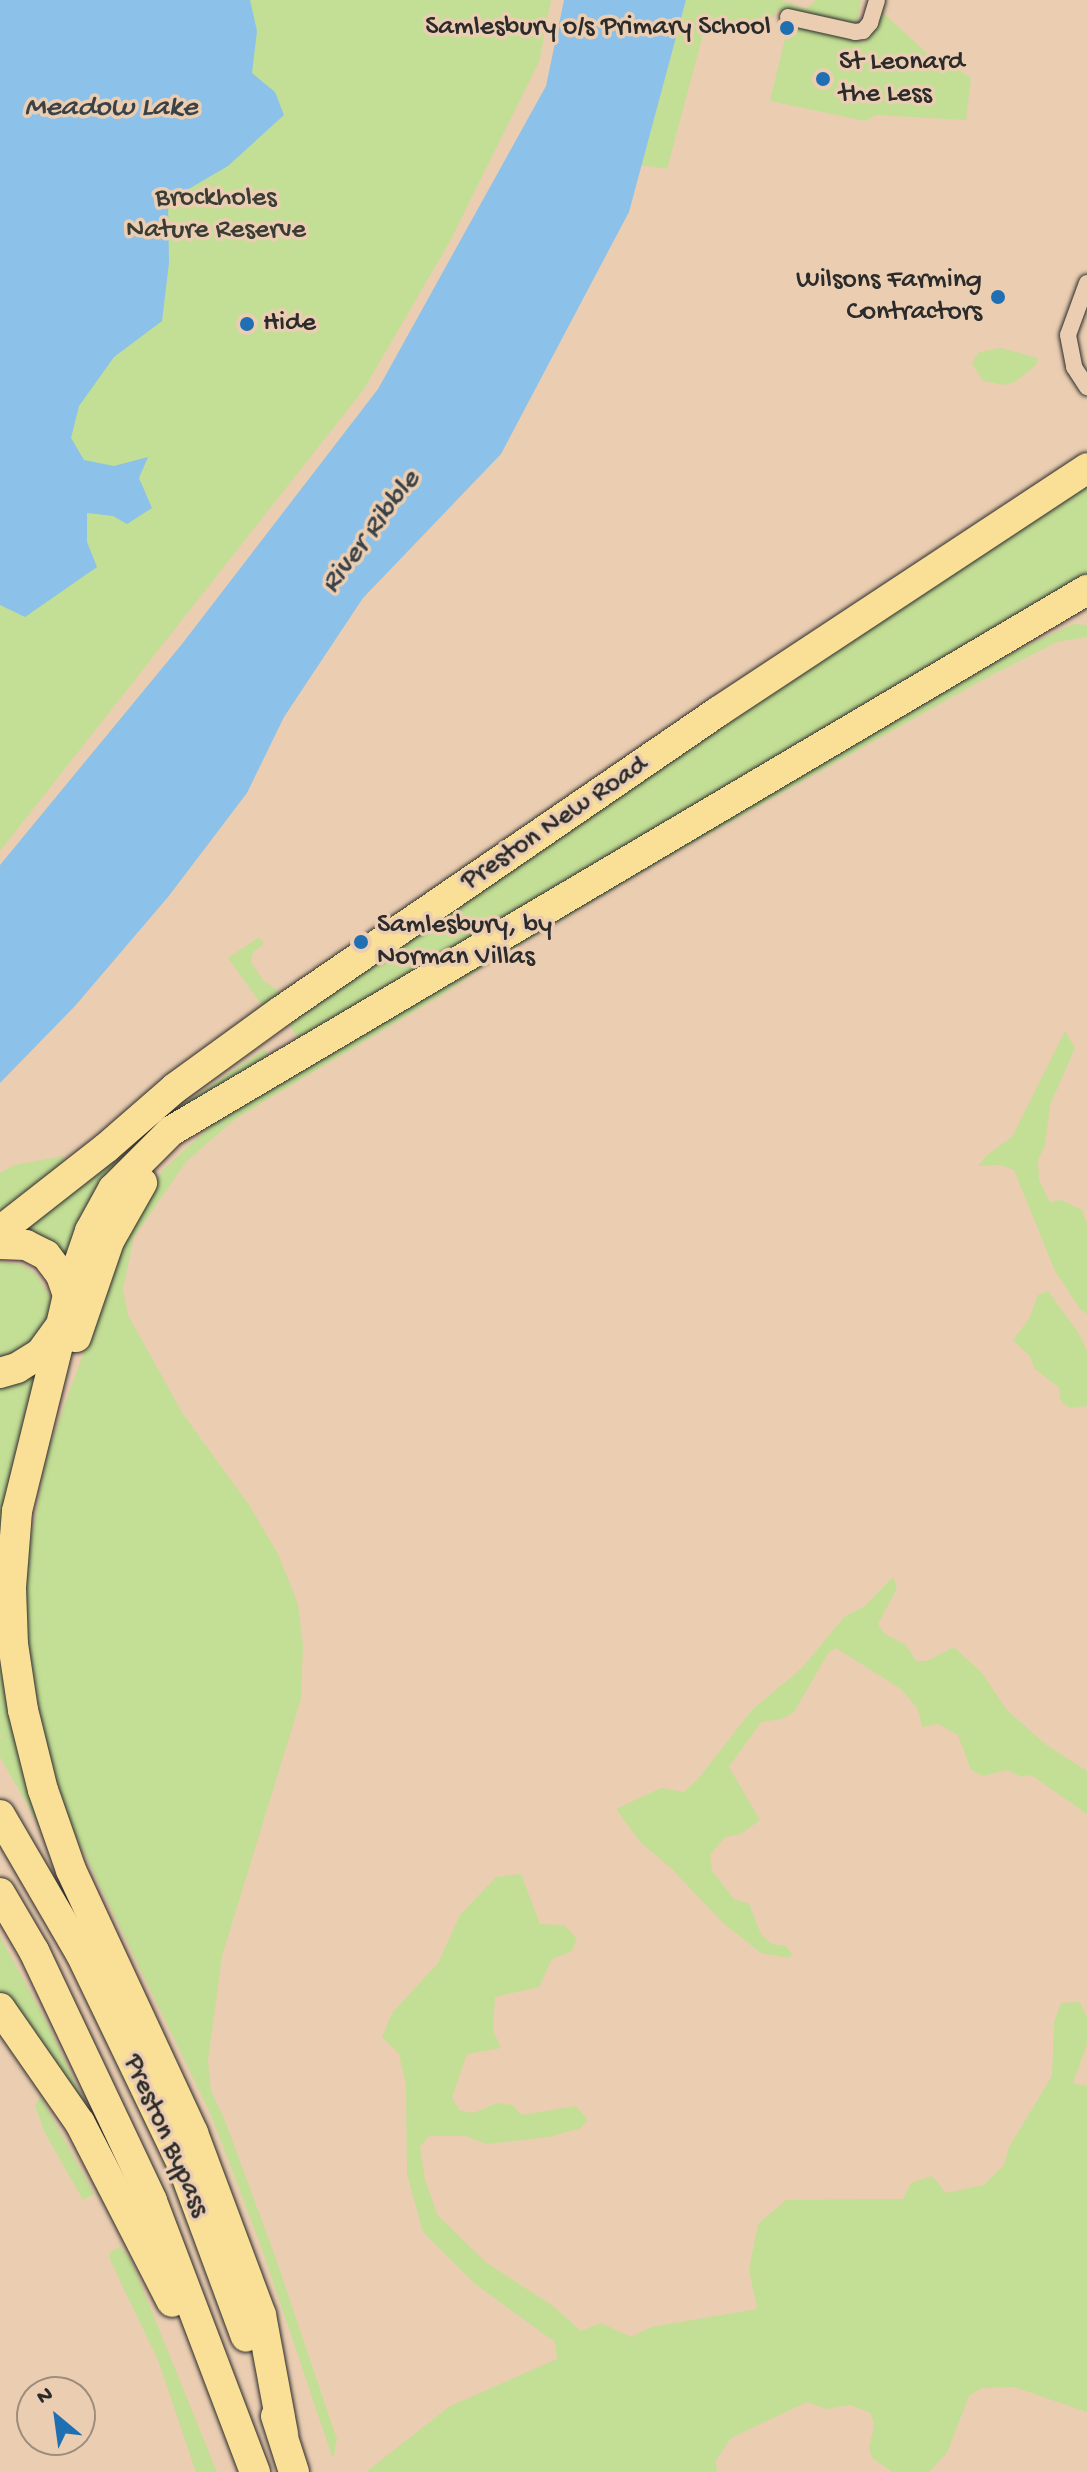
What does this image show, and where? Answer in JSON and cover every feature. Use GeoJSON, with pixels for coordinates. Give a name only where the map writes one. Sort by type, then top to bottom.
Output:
{"type":"FeatureCollection","features":[{"type":"Feature","properties":{"kind":"highway","name":"Preston New Road"},"geometry":{"type":"LineString","coordinates":[[0,1231],[106,1148],[175,1088],[281,1011],[719,711],[1087,468]]}},
{"type":"Feature","properties":{"kind":"highway"},"geometry":{"type":"LineString","coordinates":[[0,1373],[17,1368],[41,1353],[52,1341],[90,1231],[113,1189],[171,1131],[1087,590]]}},
{"type":"Feature","properties":{"kind":"highway"},"geometry":{"type":"LineString","coordinates":[[1002,640],[1048,621],[1087,618]]}},
{"type":"Feature","properties":{"kind":"highway"},"geometry":{"type":"LineString","coordinates":[[27,1462],[57,1396],[109,1241],[125,1208],[158,1162],[216,1102]]}},
{"type":"Feature","properties":{"kind":"highway"},"geometry":{"type":"LineString","coordinates":[[0,1244],[26,1245],[46,1255],[61,1275],[68,1302],[57,1359],[27,1462],[14,1549],[13,1644],[23,1710],[43,1790],[71,1870],[193,2133],[261,2315],[283,2434]]}},
{"type":"Feature","properties":{"kind":"highway","name":"Preston Bypass"},"geometry":{"type":"LineString","coordinates":[[0,1815],[81,1954],[182,2164],[283,2434],[294,2472]]}},
{"type":"Feature","properties":{"kind":"highway","name":"Preston Bypass"},"geometry":{"type":"LineString","coordinates":[[0,1893],[34,1951],[152,2201],[251,2461]]}},
{"type":"Feature","properties":{"kind":"highway"},"geometry":{"type":"LineString","coordinates":[[0,2008],[80,2123],[251,2461]]}},
{"type":"Feature","properties":{"kind":"street"},"geometry":{"type":"LineString","coordinates":[[788,17],[855,32],[863,31],[870,23],[877,0]]}},
{"type":"Feature","properties":{"kind":"street"},"geometry":{"type":"LineString","coordinates":[[1087,283],[1068,335],[1074,367],[1087,387]]}},
{"type":"Feature","properties":{"kind":"green space","name":"Brockholes Nature Reserve"},"geometry":{"type":"Polygon","coordinates":[[[0,0],[551,0],[539,62],[450,241],[364,389],[0,851],[0,0]]]}},
{"type":"Feature","properties":{"kind":"green space"},"geometry":{"type":"Polygon","coordinates":[[[686,0],[782,0],[806,9],[816,0],[861,0],[856,27],[776,10],[774,18],[763,15],[759,31],[707,20],[667,169],[641,165],[686,0]]]}},
{"type":"Feature","properties":{"kind":"green space"},"geometry":{"type":"Polygon","coordinates":[[[879,9],[942,67],[947,62],[971,78],[966,120],[876,115],[865,121],[770,101],[789,21],[864,43],[879,9]]]}},
{"type":"Feature","properties":{"kind":"green space"},"geometry":{"type":"Polygon","coordinates":[[[1001,348],[1038,358],[1036,365],[1015,382],[1003,385],[983,381],[972,363],[979,352],[1001,348]]]}},
{"type":"Feature","properties":{"kind":"green space"},"geometry":{"type":"Polygon","coordinates":[[[1087,477],[1087,580],[298,1039],[287,1020],[1087,477]]]}},
{"type":"Feature","properties":{"kind":"green space"},"geometry":{"type":"Polygon","coordinates":[[[1073,624],[1087,625],[1087,637],[1057,642],[988,677],[666,858],[235,1119],[186,1162],[134,1237],[123,1289],[128,1315],[183,1414],[249,1505],[278,1554],[298,1604],[303,1646],[301,1699],[222,1956],[208,2060],[211,2091],[275,2256],[337,2439],[333,2459],[264,2255],[211,2115],[70,1824],[48,1754],[27,1653],[22,1589],[47,1453],[134,1215],[162,1171],[233,1105],[986,665],[1073,624]]]}},
{"type":"Feature","properties":{"kind":"green space"},"geometry":{"type":"Polygon","coordinates":[[[259,937],[264,944],[253,952],[251,962],[264,981],[282,993],[263,1007],[228,958],[259,937]]]}},
{"type":"Feature","properties":{"kind":"green space"},"geometry":{"type":"Polygon","coordinates":[[[1065,1031],[1075,1048],[1050,1105],[1045,1145],[1038,1160],[1039,1180],[1050,1202],[1061,1200],[1082,1210],[1087,1224],[1087,1314],[1080,1309],[1055,1271],[1014,1170],[1001,1165],[978,1166],[987,1155],[1012,1137],[1065,1031]]]}},
{"type":"Feature","properties":{"kind":"green space"},"geometry":{"type":"Polygon","coordinates":[[[265,1049],[268,1055],[172,1119],[67,1263],[14,1232],[108,1156],[114,1163],[185,1103],[265,1049]]]}},
{"type":"Feature","properties":{"kind":"green space"},"geometry":{"type":"Polygon","coordinates":[[[64,1156],[63,1165],[0,1214],[0,1173],[14,1165],[64,1156]]]}},
{"type":"Feature","properties":{"kind":"green space"},"geometry":{"type":"Polygon","coordinates":[[[0,1262],[23,1265],[35,1273],[49,1295],[50,1309],[47,1320],[27,1346],[0,1359],[0,1262]]]}},
{"type":"Feature","properties":{"kind":"green space"},"geometry":{"type":"Polygon","coordinates":[[[1048,1291],[1078,1332],[1087,1351],[1087,1406],[1070,1408],[1061,1402],[1059,1388],[1034,1368],[1030,1356],[1013,1340],[1029,1319],[1038,1295],[1048,1291]]]}},
{"type":"Feature","properties":{"kind":"green space"},"geometry":{"type":"Polygon","coordinates":[[[37,1366],[12,1464],[0,1542],[0,1382],[37,1366]]]}},
{"type":"Feature","properties":{"kind":"green space"},"geometry":{"type":"Polygon","coordinates":[[[893,1577],[897,1588],[878,1624],[885,1634],[906,1645],[916,1661],[927,1661],[954,1647],[982,1673],[1007,1710],[1045,1744],[1087,1771],[1087,1814],[1031,1775],[1022,1777],[1007,1770],[983,1776],[971,1770],[958,1735],[938,1724],[922,1727],[918,1709],[901,1689],[836,1648],[829,1652],[794,1712],[782,1719],[761,1722],[729,1767],[760,1820],[741,1834],[725,1837],[710,1855],[712,1871],[734,1899],[749,1904],[761,1934],[772,1944],[786,1946],[792,1954],[789,1958],[761,1953],[723,1923],[671,1868],[640,1842],[616,1809],[661,1788],[684,1792],[698,1779],[752,1710],[802,1668],[844,1617],[865,1606],[893,1577]]]}},
{"type":"Feature","properties":{"kind":"green space"},"geometry":{"type":"Polygon","coordinates":[[[0,1658],[40,1827],[0,1757],[0,1737],[5,1738],[0,1735],[0,1658]]]}},
{"type":"Feature","properties":{"kind":"green space"},"geometry":{"type":"Polygon","coordinates":[[[521,1874],[540,1924],[564,1925],[577,1938],[572,1951],[552,1959],[539,1987],[495,1997],[493,2030],[501,2048],[467,2054],[452,2097],[459,2110],[474,2113],[497,2103],[513,2105],[521,2115],[576,2106],[588,2120],[581,2128],[549,2137],[487,2144],[465,2136],[429,2136],[420,2147],[425,2180],[438,2216],[487,2263],[553,2306],[581,2331],[601,2323],[631,2337],[651,2327],[757,2309],[749,2269],[758,2224],[786,2200],[903,2199],[911,2183],[932,2176],[946,2193],[984,2185],[1004,2165],[1009,2147],[1052,2076],[1054,2022],[1061,2003],[1079,2002],[1087,2017],[1087,2044],[1073,2083],[1087,2086],[1087,2412],[1014,2387],[982,2388],[969,2396],[947,2453],[929,2472],[892,2472],[872,2458],[869,2448],[874,2426],[871,2413],[850,2405],[826,2409],[807,2402],[731,2438],[716,2460],[717,2472],[366,2472],[450,2406],[557,2359],[555,2342],[475,2284],[423,2232],[407,2174],[406,2086],[399,2054],[382,2037],[392,2013],[438,1963],[460,1915],[496,1877],[521,1874]]]}},
{"type":"Feature","properties":{"kind":"green space"},"geometry":{"type":"Polygon","coordinates":[[[0,1936],[49,2027],[90,2115],[0,1994],[0,1936]]]}},
{"type":"Feature","properties":{"kind":"green space"},"geometry":{"type":"Polygon","coordinates":[[[40,2096],[94,2194],[83,2200],[45,2133],[35,2106],[40,2096]]]}},
{"type":"Feature","properties":{"kind":"green space"},"geometry":{"type":"Polygon","coordinates":[[[120,2247],[131,2260],[217,2472],[196,2472],[158,2360],[110,2260],[110,2252],[120,2247]]]}},
{"type":"Feature","properties":{"kind":"water","name":"Meadow Lake"},"geometry":{"type":"Polygon","coordinates":[[[0,0],[250,0],[257,31],[252,73],[275,92],[284,115],[228,166],[168,201],[169,263],[162,321],[114,357],[79,406],[71,438],[84,460],[114,466],[148,457],[139,478],[152,508],[127,524],[113,516],[87,513],[87,542],[97,567],[25,617],[0,605],[0,0]]]}},
{"type":"Feature","properties":{"kind":"water","name":"River Ribble"},"geometry":{"type":"Polygon","coordinates":[[[564,0],[686,0],[629,212],[501,454],[363,598],[284,717],[247,793],[168,897],[75,1006],[0,1083],[0,865],[182,644],[378,389],[546,86],[564,0]]]}},
{"type":"Feature","properties":{"kind":"place","name":"Samlesbury o/s Primary School"},"geometry":{"type":"Point","coordinates":[787,28]}},
{"type":"Feature","properties":{"kind":"place","name":"St Leonard the Less"},"geometry":{"type":"Point","coordinates":[823,79]}},
{"type":"Feature","properties":{"kind":"place","name":"Wilsons Farming Contractors"},"geometry":{"type":"Point","coordinates":[998,297]}},
{"type":"Feature","properties":{"kind":"place","name":"Hide"},"geometry":{"type":"Point","coordinates":[247,324]}},
{"type":"Feature","properties":{"kind":"place","name":"Samlesbury, by Norman Villas"},"geometry":{"type":"Point","coordinates":[361,942]}}]}
